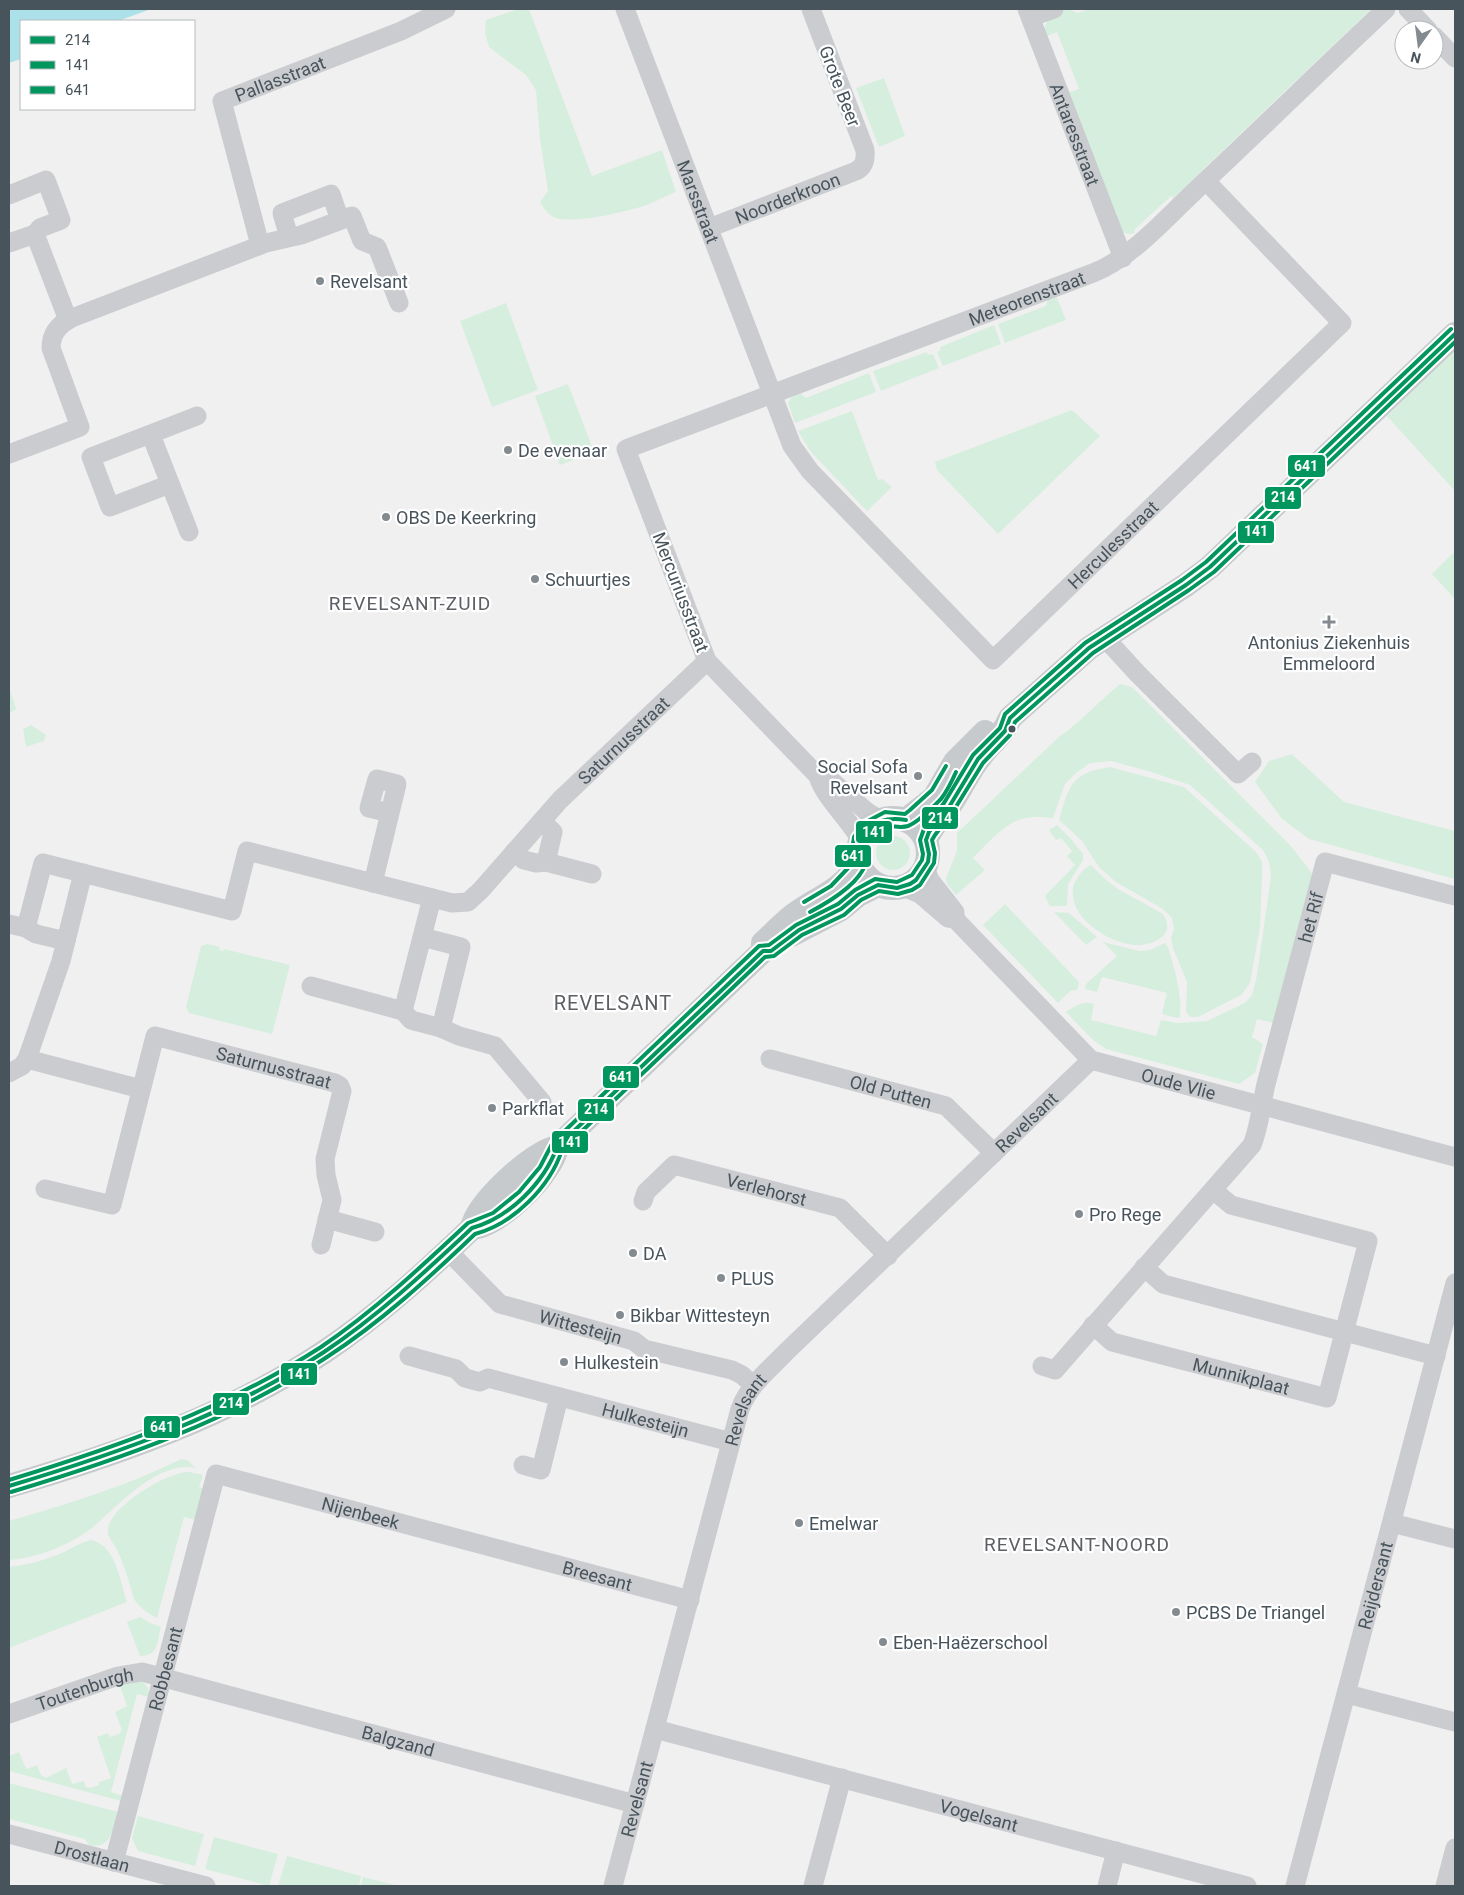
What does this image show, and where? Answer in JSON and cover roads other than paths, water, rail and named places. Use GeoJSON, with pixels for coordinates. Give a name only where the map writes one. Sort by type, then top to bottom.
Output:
{"type":"FeatureCollection","features":[{"type":"Feature","properties":{"kind":"main road"},"geometry":{"type":"LineString","coordinates":[[926,840],[934,824],[949,807],[972,767],[1005,731],[1010,718],[1061,671],[1105,638],[1186,585],[1210,566],[1455,334]]}},
{"type":"Feature","properties":{"kind":"main road"},"geometry":{"type":"LineString","coordinates":[[906,820],[920,811],[937,794],[955,762],[964,752],[996,721],[1010,718]]}},
{"type":"Feature","properties":{"kind":"main road"},"geometry":{"type":"LineString","coordinates":[[893,817],[906,820],[918,828],[926,840],[929,854],[925,868],[916,880],[903,887],[890,888],[878,885],[866,876],[859,862],[860,839],[868,827],[880,820],[893,817]]}},
{"type":"Feature","properties":{"kind":"main road"},"geometry":{"type":"LineString","coordinates":[[763,951],[763,943],[787,920],[835,891],[848,878],[859,862]]}},
{"type":"Feature","properties":{"kind":"main road"},"geometry":{"type":"LineString","coordinates":[[9,1486],[82,1464],[141,1443],[221,1409],[248,1396],[324,1352],[404,1291],[472,1228],[481,1227],[507,1210],[522,1197],[540,1178],[555,1156],[557,1147],[763,951],[771,951],[799,930],[841,909],[858,895],[878,885]]}},
{"type":"Feature","properties":{"kind":"street","name":"Pallasstraat"},"geometry":{"type":"LineString","coordinates":[[260,245],[222,101],[401,31],[446,9]]}},
{"type":"Feature","properties":{"kind":"street","name":"Marsstraat"},"geometry":{"type":"LineString","coordinates":[[625,9],[771,394]]}},
{"type":"Feature","properties":{"kind":"street","name":"Grote Beer"},"geometry":{"type":"LineString","coordinates":[[811,9],[865,150],[864,165]]}},
{"type":"Feature","properties":{"kind":"street"},"geometry":{"type":"LineString","coordinates":[[1029,13],[1054,9]]}},
{"type":"Feature","properties":{"kind":"street","name":"Meteorenstraat"},"geometry":{"type":"LineString","coordinates":[[640,485],[626,449],[1093,273],[1123,258],[1386,9]]}},
{"type":"Feature","properties":{"kind":"street"},"geometry":{"type":"LineString","coordinates":[[1408,9],[1418,20]]}},
{"type":"Feature","properties":{"kind":"street","name":"Antaresstraat"},"geometry":{"type":"LineString","coordinates":[[1029,13],[1123,258]]}},
{"type":"Feature","properties":{"kind":"street"},"geometry":{"type":"LineString","coordinates":[[1444,46],[1455,58]]}},
{"type":"Feature","properties":{"kind":"street","name":"Noorderkroon"},"geometry":{"type":"LineString","coordinates":[[709,228],[856,171],[864,165]]}},
{"type":"Feature","properties":{"kind":"street"},"geometry":{"type":"LineString","coordinates":[[9,195],[46,180],[61,220],[40,228],[34,234],[9,243]]}},
{"type":"Feature","properties":{"kind":"street","name":"Herculesstraat"},"geometry":{"type":"LineString","coordinates":[[771,394],[789,441],[805,465],[993,660],[1342,324],[1206,181]]}},
{"type":"Feature","properties":{"kind":"street"},"geometry":{"type":"LineString","coordinates":[[289,237],[282,213],[331,194],[340,220]]}},
{"type":"Feature","properties":{"kind":"street"},"geometry":{"type":"LineString","coordinates":[[9,454],[80,427],[51,348],[55,333],[61,324],[260,245],[301,235],[352,216],[362,242],[377,246],[399,303]]}},
{"type":"Feature","properties":{"kind":"street"},"geometry":{"type":"LineString","coordinates":[[34,234],[68,320]]}},
{"type":"Feature","properties":{"kind":"street"},"geometry":{"type":"LineString","coordinates":[[91,457],[150,435],[161,428],[197,416]]}},
{"type":"Feature","properties":{"kind":"street"},"geometry":{"type":"LineString","coordinates":[[74,429],[91,457],[110,507],[170,484]]}},
{"type":"Feature","properties":{"kind":"street"},"geometry":{"type":"LineString","coordinates":[[150,435],[189,532]]}},
{"type":"Feature","properties":{"kind":"street","name":"Mercuriusstraat"},"geometry":{"type":"LineString","coordinates":[[640,485],[707,661],[818,776],[821,785],[847,818],[860,839]]}},
{"type":"Feature","properties":{"kind":"street"},"geometry":{"type":"LineString","coordinates":[[1105,638],[1138,674],[1238,774],[1252,762]]}},
{"type":"Feature","properties":{"kind":"street","name":"Saturnusstraat"},"geometry":{"type":"LineString","coordinates":[[66,941],[36,934],[17,926],[43,863],[232,911],[248,851],[452,903],[468,902],[474,898],[560,800],[707,661]]}},
{"type":"Feature","properties":{"kind":"street","name":"Mercuriusstraat"},"geometry":{"type":"LineString","coordinates":[[818,776],[828,778],[859,806],[880,820]]}},
{"type":"Feature","properties":{"kind":"street"},"geometry":{"type":"LineString","coordinates":[[372,883],[390,814]]}},
{"type":"Feature","properties":{"kind":"street"},"geometry":{"type":"LineString","coordinates":[[542,821],[553,832],[546,862]]}},
{"type":"Feature","properties":{"kind":"street"},"geometry":{"type":"LineString","coordinates":[[514,852],[524,860],[536,863],[546,862],[592,874]]}},
{"type":"Feature","properties":{"kind":"street","name":"het Rif"},"geometry":{"type":"LineString","coordinates":[[1261,1105],[1325,862],[1455,896]]}},
{"type":"Feature","properties":{"kind":"street"},"geometry":{"type":"LineString","coordinates":[[925,868],[930,880],[955,912],[955,919]]}},
{"type":"Feature","properties":{"kind":"street"},"geometry":{"type":"LineString","coordinates":[[9,1073],[22,1066],[27,1059],[61,961],[83,873]]}},
{"type":"Feature","properties":{"kind":"street"},"geometry":{"type":"LineString","coordinates":[[903,887],[920,894],[948,918],[955,919],[1091,1060]]}},
{"type":"Feature","properties":{"kind":"street"},"geometry":{"type":"LineString","coordinates":[[403,1011],[432,898]]}},
{"type":"Feature","properties":{"kind":"street"},"geometry":{"type":"LineString","coordinates":[[422,937],[461,947],[441,1028]]}},
{"type":"Feature","properties":{"kind":"street"},"geometry":{"type":"LineString","coordinates":[[311,986],[403,1011],[411,1020],[495,1046],[542,1102]]}},
{"type":"Feature","properties":{"kind":"street","name":"Saturnusstraat"},"geometry":{"type":"LineString","coordinates":[[45,1189],[112,1206],[155,1036],[339,1084],[342,1092],[325,1159],[326,1175],[332,1197],[321,1245]]}},
{"type":"Feature","properties":{"kind":"street"},"geometry":{"type":"LineString","coordinates":[[27,1059],[141,1089]]}},
{"type":"Feature","properties":{"kind":"street","name":"Old Putten"},"geometry":{"type":"LineString","coordinates":[[770,1059],[946,1106],[994,1153]]}},
{"type":"Feature","properties":{"kind":"street","name":"Oude Vlie"},"geometry":{"type":"LineString","coordinates":[[1091,1060],[1455,1157]]}},
{"type":"Feature","properties":{"kind":"street","name":"Revelsant"},"geometry":{"type":"LineString","coordinates":[[613,1886],[743,1401],[753,1385],[1091,1060]]}},
{"type":"Feature","properties":{"kind":"street"},"geometry":{"type":"LineString","coordinates":[[1042,1366],[1055,1370],[1252,1145],[1261,1105]]}},
{"type":"Feature","properties":{"kind":"street","name":"Verlehorst"},"geometry":{"type":"LineString","coordinates":[[643,1201],[646,1192],[674,1165],[840,1208],[888,1256]]}},
{"type":"Feature","properties":{"kind":"street","name":"Munnikplaat"},"geometry":{"type":"LineString","coordinates":[[1093,1325],[1112,1342],[1327,1398],[1368,1241],[1231,1205],[1213,1190]]}},
{"type":"Feature","properties":{"kind":"street"},"geometry":{"type":"LineString","coordinates":[[328,1219],[375,1232]]}},
{"type":"Feature","properties":{"kind":"street","name":"Wittesteijn"},"geometry":{"type":"LineString","coordinates":[[448,1251],[473,1279],[500,1304],[634,1341],[644,1349],[732,1370],[742,1375],[753,1385]]}},
{"type":"Feature","properties":{"kind":"street"},"geometry":{"type":"LineString","coordinates":[[1144,1268],[1163,1284],[1436,1356]]}},
{"type":"Feature","properties":{"kind":"street","name":"Reijdersant"},"geometry":{"type":"LineString","coordinates":[[1295,1886],[1455,1283]]}},
{"type":"Feature","properties":{"kind":"street","name":"Hulkesteijn"},"geometry":{"type":"LineString","coordinates":[[409,1356],[456,1369],[465,1378],[480,1382],[488,1378],[731,1442]]}},
{"type":"Feature","properties":{"kind":"street"},"geometry":{"type":"LineString","coordinates":[[523,1465],[540,1470],[559,1397]]}},
{"type":"Feature","properties":{"kind":"street","name":"Nijenbeek"},"geometry":{"type":"LineString","coordinates":[[216,1474],[506,1551]]}},
{"type":"Feature","properties":{"kind":"street","name":"Robbesant"},"geometry":{"type":"LineString","coordinates":[[114,1862],[216,1474]]}},
{"type":"Feature","properties":{"kind":"street"},"geometry":{"type":"LineString","coordinates":[[1392,1523],[1455,1539]]}},
{"type":"Feature","properties":{"kind":"street","name":"Breesant"},"geometry":{"type":"LineString","coordinates":[[506,1551],[690,1600]]}},
{"type":"Feature","properties":{"kind":"street","name":"Toutenburgh"},"geometry":{"type":"LineString","coordinates":[[9,1714],[126,1674],[142,1672],[162,1678]]}},
{"type":"Feature","properties":{"kind":"street","name":"Balgzand"},"geometry":{"type":"LineString","coordinates":[[162,1678],[636,1804]]}},
{"type":"Feature","properties":{"kind":"street"},"geometry":{"type":"LineString","coordinates":[[1347,1694],[1455,1722]]}},
{"type":"Feature","properties":{"kind":"street","name":"Vogelsant"},"geometry":{"type":"LineString","coordinates":[[655,1729],[1247,1886]]}},
{"type":"Feature","properties":{"kind":"street"},"geometry":{"type":"LineString","coordinates":[[813,1886],[842,1778]]}},
{"type":"Feature","properties":{"kind":"street","name":"Drostlaan"},"geometry":{"type":"LineString","coordinates":[[9,1834],[206,1886]]}},
{"type":"Feature","properties":{"kind":"street"},"geometry":{"type":"LineString","coordinates":[[1445,1886],[1455,1848]]}},
{"type":"Feature","properties":{"kind":"street"},"geometry":{"type":"LineString","coordinates":[[1107,1886],[1116,1851]]}},
{"type":"Feature","properties":{"kind":"water"},"geometry":{"type":"Polygon","coordinates":[[[9,9],[151,9],[121,20],[20,20],[20,59],[9,63],[9,9]]]}},
{"type":"Feature","properties":{"kind":"place","name":"Revelsant"},"geometry":{"type":"Point","coordinates":[320,281]}},
{"type":"Feature","properties":{"kind":"place","name":"De evenaar"},"geometry":{"type":"Point","coordinates":[508,450]}},
{"type":"Feature","properties":{"kind":"place","name":"OBS De Keerkring"},"geometry":{"type":"Point","coordinates":[386,517]}},
{"type":"Feature","properties":{"kind":"place","name":"Schuurtjes"},"geometry":{"type":"Point","coordinates":[535,579]}},
{"type":"Feature","properties":{"kind":"place","name":"Antonius Ziekenhuis Emmeloord"},"geometry":{"type":"Point","coordinates":[1329,622]}},
{"type":"Feature","properties":{"kind":"place","name":"Social Sofa Revelsant"},"geometry":{"type":"Point","coordinates":[918,776]}},
{"type":"Feature","properties":{"kind":"place","name":"Parkflat"},"geometry":{"type":"Point","coordinates":[492,1108]}},
{"type":"Feature","properties":{"kind":"place","name":"Pro Rege"},"geometry":{"type":"Point","coordinates":[1079,1214]}},
{"type":"Feature","properties":{"kind":"place","name":"DA"},"geometry":{"type":"Point","coordinates":[633,1253]}},
{"type":"Feature","properties":{"kind":"place","name":"PLUS"},"geometry":{"type":"Point","coordinates":[721,1278]}},
{"type":"Feature","properties":{"kind":"place","name":"Bikbar Wittesteyn"},"geometry":{"type":"Point","coordinates":[620,1315]}},
{"type":"Feature","properties":{"kind":"place","name":"Hulkestein"},"geometry":{"type":"Point","coordinates":[564,1362]}},
{"type":"Feature","properties":{"kind":"place","name":"Emelwar"},"geometry":{"type":"Point","coordinates":[799,1523]}},
{"type":"Feature","properties":{"kind":"place","name":"PCBS De Triangel"},"geometry":{"type":"Point","coordinates":[1176,1612]}},
{"type":"Feature","properties":{"kind":"place","name":"Eben-Haëzerschool"},"geometry":{"type":"Point","coordinates":[883,1642]}},
{"type":"Feature","properties":{"kind":"district","name":"REVELSANT-ZUID"},"geometry":{"type":"Point","coordinates":[410,603]}},
{"type":"Feature","properties":{"kind":"district","name":"REVELSANT"},"geometry":{"type":"Point","coordinates":[613,1003]}},
{"type":"Feature","properties":{"kind":"district","name":"REVELSANT-NOORD"},"geometry":{"type":"Point","coordinates":[1077,1544]}}]}
